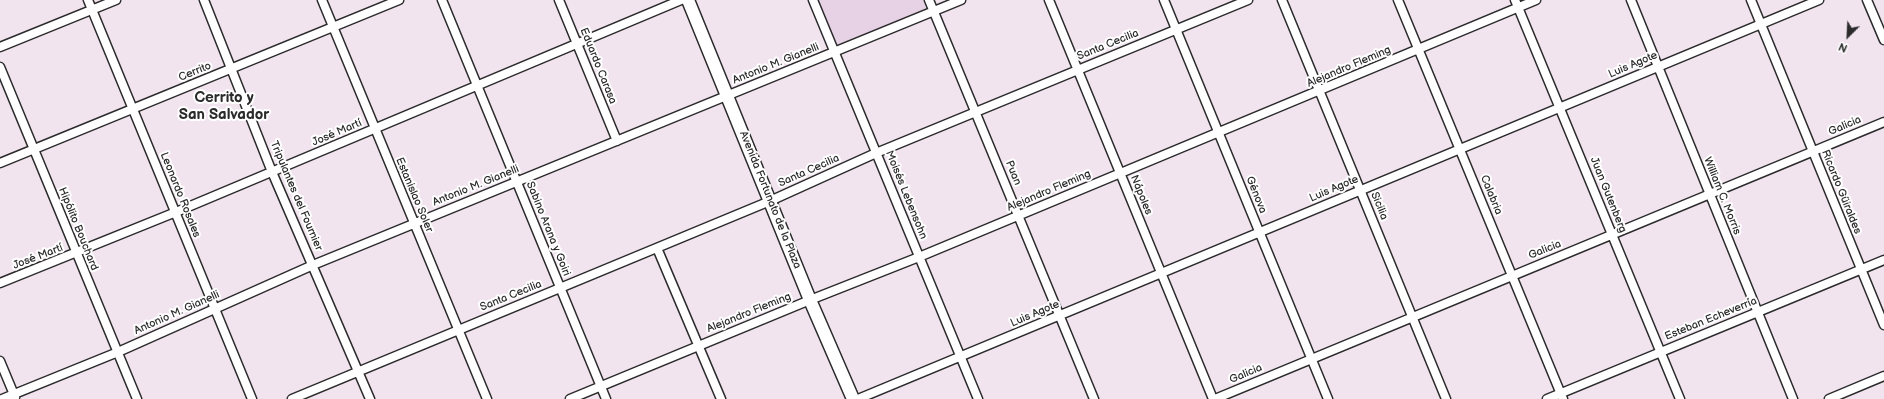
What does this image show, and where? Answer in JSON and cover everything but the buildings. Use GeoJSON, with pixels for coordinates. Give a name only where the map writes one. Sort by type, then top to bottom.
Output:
{"type":"FeatureCollection","features":[{"type":"Feature","properties":{"kind":"main road","name":"Avenida Fortunato de la Plaza"},"geometry":{"type":"LineString","coordinates":[[688,0],[810,300],[853,399]]}},
{"type":"Feature","properties":{"kind":"street","name":"Leonardo Rosales"},"geometry":{"type":"LineString","coordinates":[[88,0],[252,399]]}},
{"type":"Feature","properties":{"kind":"street"},"geometry":{"type":"LineString","coordinates":[[0,47],[116,0]]}},
{"type":"Feature","properties":{"kind":"street","name":"Tripulantes del Fournier"},"geometry":{"type":"LineString","coordinates":[[204,0],[272,172],[370,399]]}},
{"type":"Feature","properties":{"kind":"street","name":"Estanislao Soler"},"geometry":{"type":"LineString","coordinates":[[322,0],[487,399]]}},
{"type":"Feature","properties":{"kind":"street","name":"Cerrito"},"geometry":{"type":"LineString","coordinates":[[0,163],[399,0]]}},
{"type":"Feature","properties":{"kind":"street","name":"Sabino Arana y Goiri"},"geometry":{"type":"LineString","coordinates":[[442,0],[606,399]]}},
{"type":"Feature","properties":{"kind":"street","name":"Eduardo Carasa"},"geometry":{"type":"LineString","coordinates":[[559,0],[617,141]]}},
{"type":"Feature","properties":{"kind":"street","name":"José Martí"},"geometry":{"type":"LineString","coordinates":[[0,283],[176,212],[681,0]]}},
{"type":"Feature","properties":{"kind":"street","name":"Moisés Lebensohn"},"geometry":{"type":"LineString","coordinates":[[813,0],[978,399]]}},
{"type":"Feature","properties":{"kind":"street","name":"Puan"},"geometry":{"type":"LineString","coordinates":[[929,0],[1094,399]]}},
{"type":"Feature","properties":{"kind":"street","name":"Antonio M. Gianelli"},"geometry":{"type":"LineString","coordinates":[[2,399],[15,396],[118,352],[313,265],[961,0]]}},
{"type":"Feature","properties":{"kind":"street","name":"Nápoles"},"geometry":{"type":"LineString","coordinates":[[1049,0],[1214,399]]}},
{"type":"Feature","properties":{"kind":"street","name":"Génova"},"geometry":{"type":"LineString","coordinates":[[1164,0],[1328,399]]}},
{"type":"Feature","properties":{"kind":"street","name":"Santa Cecilia"},"geometry":{"type":"LineString","coordinates":[[292,399],[770,201],[876,153],[1248,0]]}},
{"type":"Feature","properties":{"kind":"street","name":"Sicilia"},"geometry":{"type":"LineString","coordinates":[[1282,0],[1446,399]]}},
{"type":"Feature","properties":{"kind":"street","name":"Calabria"},"geometry":{"type":"LineString","coordinates":[[1398,0],[1562,396]]}},
{"type":"Feature","properties":{"kind":"street","name":"Alejandro Fleming"},"geometry":{"type":"LineString","coordinates":[[570,399],[1019,216],[1319,91],[1419,49],[1517,4],[1536,0]]}},
{"type":"Feature","properties":{"kind":"street","name":"William C. Morris"},"geometry":{"type":"LineString","coordinates":[[1631,0],[1793,399]]}},
{"type":"Feature","properties":{"kind":"street","name":"Ricardo Güiraldes"},"geometry":{"type":"LineString","coordinates":[[1751,0],[1884,325]]}},
{"type":"Feature","properties":{"kind":"street","name":"Luis Agote"},"geometry":{"type":"LineString","coordinates":[[858,399],[1819,0]]}},
{"type":"Feature","properties":{"kind":"street"},"geometry":{"type":"LineString","coordinates":[[1867,0],[1884,40]]}},
{"type":"Feature","properties":{"kind":"street","name":"Juan Gutenberg"},"geometry":{"type":"LineString","coordinates":[[1517,4],[1680,399]]}},
{"type":"Feature","properties":{"kind":"street","name":"Hipólito Bouchard"},"geometry":{"type":"LineString","coordinates":[[0,67],[137,399]]}},
{"type":"Feature","properties":{"kind":"street","name":"Galicia"},"geometry":{"type":"LineString","coordinates":[[1214,399],[1884,122]]}},
{"type":"Feature","properties":{"kind":"street"},"geometry":{"type":"LineString","coordinates":[[657,248],[721,399]]}},
{"type":"Feature","properties":{"kind":"street","name":"Esteban Echeverría"},"geometry":{"type":"LineString","coordinates":[[1547,399],[1562,396],[1660,352],[1884,260]]}},
{"type":"Feature","properties":{"kind":"street"},"geometry":{"type":"LineString","coordinates":[[0,361],[15,396]]}},
{"type":"Feature","properties":{"kind":"street"},"geometry":{"type":"LineString","coordinates":[[1829,399],[1884,376]]}},
{"type":"Feature","properties":{"kind":"shaded area"},"geometry":{"type":"Polygon","coordinates":[[[814,0],[923,0],[927,10],[834,48],[814,0]]]}},
{"type":"Feature","properties":{"kind":"district","name":"Cerrito y San Salvador"},"geometry":{"type":"Point","coordinates":[224,106]}}]}
